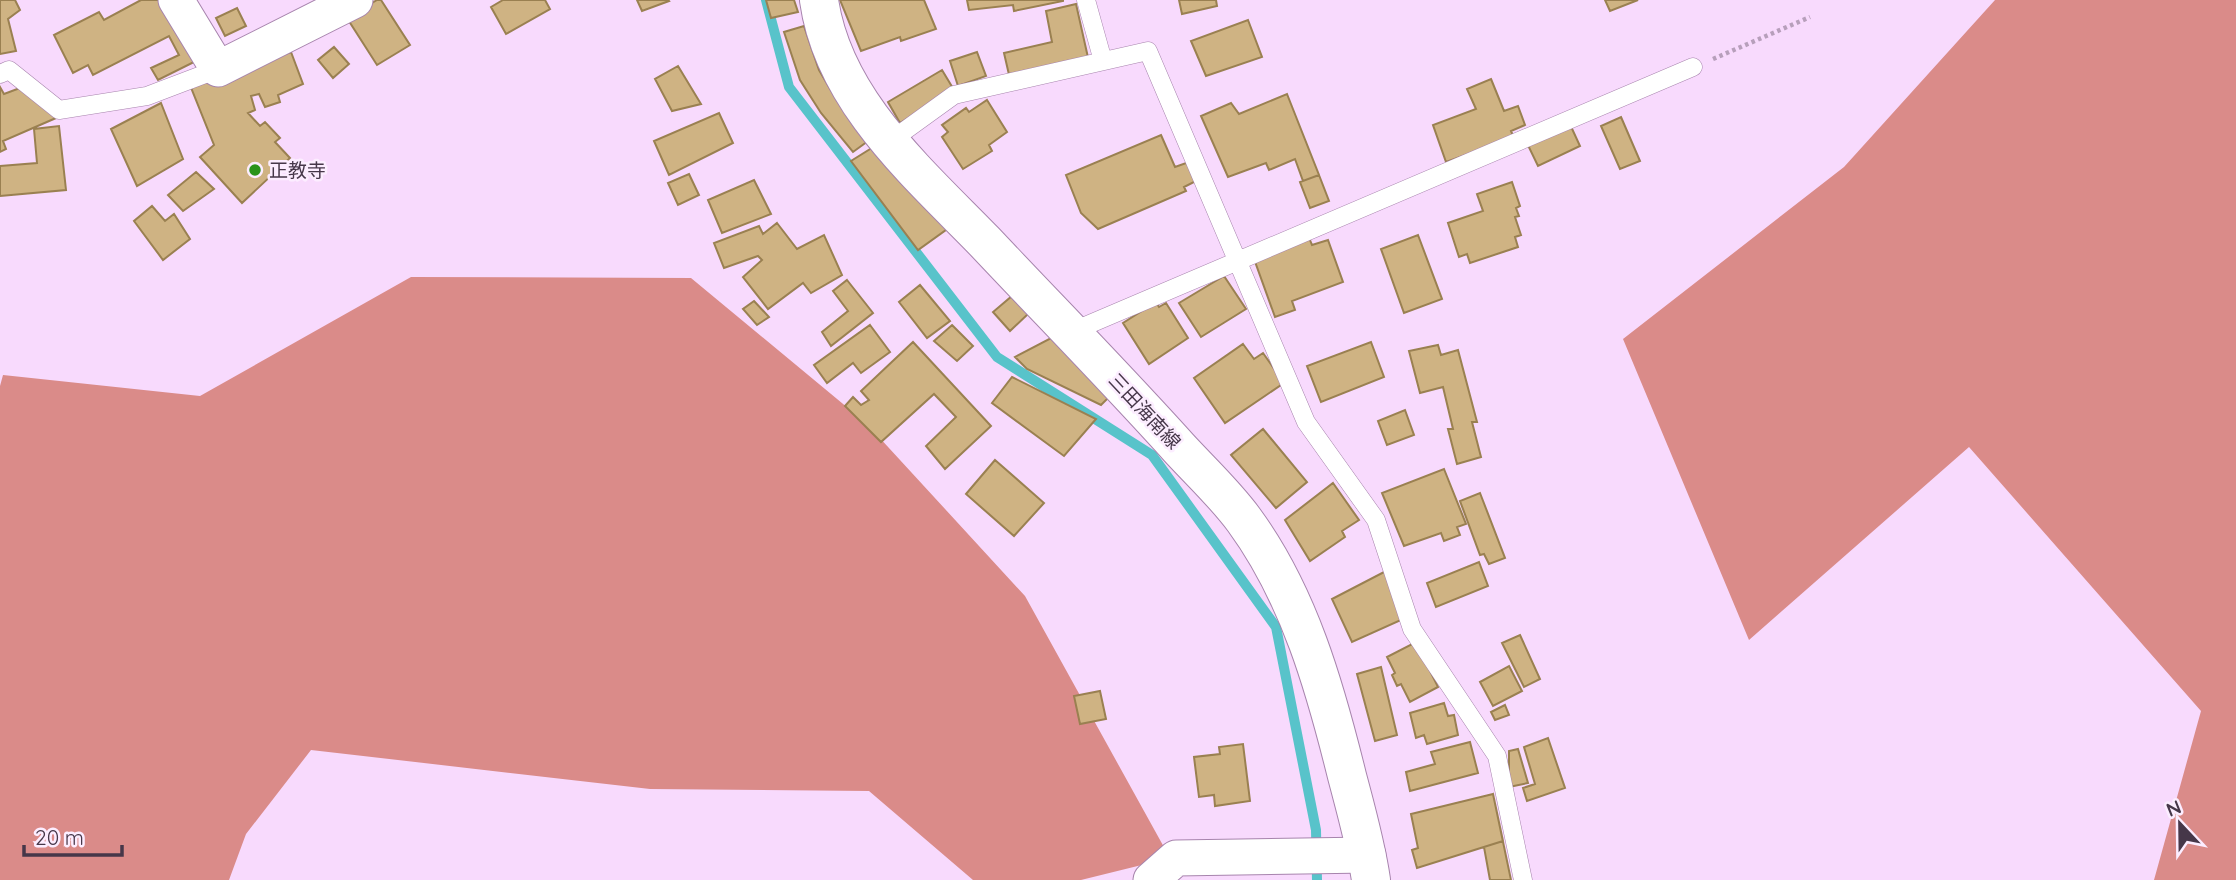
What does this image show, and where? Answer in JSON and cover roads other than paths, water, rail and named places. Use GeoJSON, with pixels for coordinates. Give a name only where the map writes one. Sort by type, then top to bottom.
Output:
{"type":"FeatureCollection","features":[{"type":"Feature","properties":{"kind":"main road","name":"三田海南線"},"geometry":{"type":"LineString","coordinates":[[819,0],[822,18],[843,75],[889,142],[1071,332],[1244,520],[1287,594],[1314,659],[1331,712],[1369,868]]}},
{"type":"Feature","properties":{"kind":"street"},"geometry":{"type":"LineString","coordinates":[[176,0],[218,69],[355,0]]}},
{"type":"Feature","properties":{"kind":"street"},"geometry":{"type":"LineString","coordinates":[[1151,880],[1176,858],[1369,868]]}},
{"type":"Feature","properties":{"kind":"lane"},"geometry":{"type":"LineString","coordinates":[[1086,0],[1103,61]]}},
{"type":"Feature","properties":{"kind":"lane"},"geometry":{"type":"LineString","coordinates":[[889,142],[954,96],[1148,51],[1306,422],[1376,520],[1412,629],[1497,756],[1523,880]]}},
{"type":"Feature","properties":{"kind":"lane"},"geometry":{"type":"LineString","coordinates":[[1071,332],[1693,67]]}},
{"type":"Feature","properties":{"kind":"lane"},"geometry":{"type":"LineString","coordinates":[[0,74],[9,70],[60,110],[147,96],[218,69]]}},
{"type":"Feature","properties":{"kind":"waterway"},"geometry":{"type":"LineString","coordinates":[[766,0],[789,87],[997,357],[1152,455],[1276,627],[1316,830],[1317,880]]}},
{"type":"Feature","properties":{"kind":"place","name":"正教寺"},"geometry":{"type":"Point","coordinates":[255,170]}}]}
